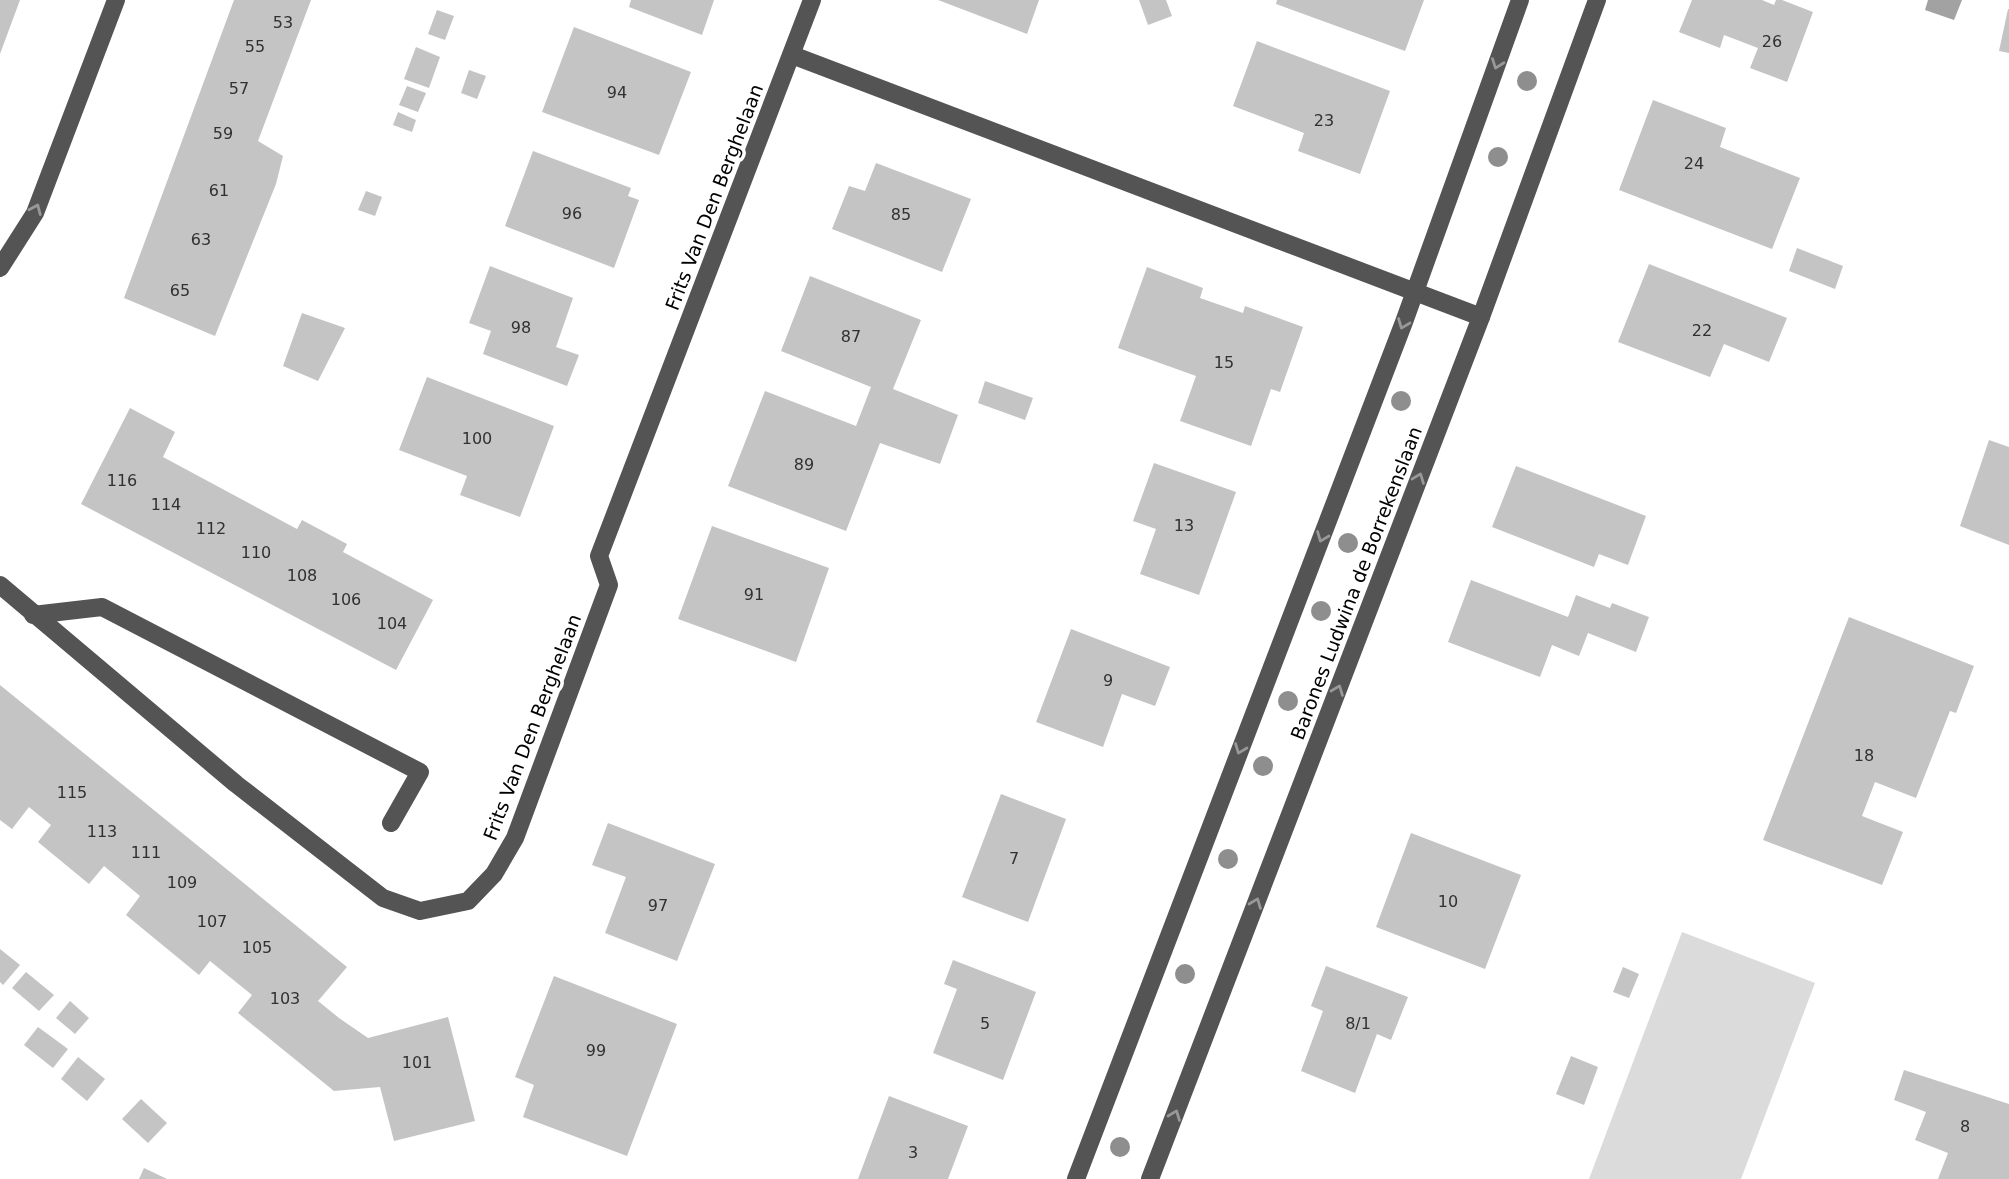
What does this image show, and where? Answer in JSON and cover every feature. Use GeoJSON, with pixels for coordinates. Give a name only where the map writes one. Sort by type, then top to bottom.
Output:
{"type":"FeatureCollection","features":[{"type":"Feature","properties":{"kind":"street"},"geometry":{"type":"LineString","coordinates":[[0,268],[23,237],[35,213],[116,0]]}},
{"type":"Feature","properties":{"kind":"street","name":"Frits Van Den Berghelaan"},"geometry":{"type":"LineString","coordinates":[[0,585],[236,784],[383,898],[420,911],[468,901],[494,874],[515,838],[609,585],[599,556],[812,0]]}},
{"type":"Feature","properties":{"kind":"street"},"geometry":{"type":"LineString","coordinates":[[1076,1179],[1416,291],[1520,0]]}},
{"type":"Feature","properties":{"kind":"street","name":"Barones Ludwina de Borrekenslaan"},"geometry":{"type":"LineString","coordinates":[[1150,1179],[1481,317],[1597,0]]}},
{"type":"Feature","properties":{"kind":"street"},"geometry":{"type":"LineString","coordinates":[[792,55],[1481,317]]}},
{"type":"Feature","properties":{"kind":"street"},"geometry":{"type":"LineString","coordinates":[[33,615],[102,607],[420,772],[391,822]]}},
{"type":"Feature","properties":{"kind":"shaded area"},"geometry":{"type":"Polygon","coordinates":[[[1928,0],[1962,0],[1954,20],[1925,10],[1928,0]]]}},
{"type":"Feature","properties":{"kind":"shaded area"},"geometry":{"type":"Polygon","coordinates":[[[1682,932],[1815,983],[1741,1179],[1589,1179],[1682,932]]]}},
{"type":"Feature","properties":{"kind":"building"},"geometry":{"type":"Polygon","coordinates":[[[0,0],[20,0],[0,54],[0,0]]]}},
{"type":"Feature","properties":{"kind":"building"},"geometry":{"type":"Polygon","coordinates":[[[234,0],[311,0],[258,141],[283,156],[276,184],[215,336],[124,298],[234,0]]]}},
{"type":"Feature","properties":{"kind":"building"},"geometry":{"type":"Polygon","coordinates":[[[631,0],[714,0],[702,35],[629,7],[631,0]]]}},
{"type":"Feature","properties":{"kind":"building"},"geometry":{"type":"Polygon","coordinates":[[[938,0],[1039,0],[1027,34],[938,0]]]}},
{"type":"Feature","properties":{"kind":"building"},"geometry":{"type":"Polygon","coordinates":[[[1139,0],[1166,0],[1172,16],[1148,25],[1139,0]]]}},
{"type":"Feature","properties":{"kind":"building"},"geometry":{"type":"Polygon","coordinates":[[[1277,0],[1424,0],[1405,51],[1276,4],[1277,0]]]}},
{"type":"Feature","properties":{"kind":"building"},"geometry":{"type":"Polygon","coordinates":[[[1692,0],[1762,0],[1774,5],[1776,0],[1782,0],[1813,12],[1787,82],[1750,68],[1758,48],[1724,35],[1720,48],[1679,32],[1692,0]]]}},
{"type":"Feature","properties":{"kind":"building"},"geometry":{"type":"Polygon","coordinates":[[[2009,9],[2009,53],[1999,51],[2009,9]]]}},
{"type":"Feature","properties":{"kind":"building"},"geometry":{"type":"Polygon","coordinates":[[[437,10],[454,16],[445,40],[428,34],[437,10]]]}},
{"type":"Feature","properties":{"kind":"building"},"geometry":{"type":"Polygon","coordinates":[[[574,27],[691,72],[659,155],[542,112],[574,27]]]}},
{"type":"Feature","properties":{"kind":"building"},"geometry":{"type":"Polygon","coordinates":[[[1257,41],[1390,91],[1360,174],[1298,151],[1304,133],[1233,106],[1257,41]]]}},
{"type":"Feature","properties":{"kind":"building"},"geometry":{"type":"Polygon","coordinates":[[[416,47],[440,57],[429,88],[404,79],[416,47]]]}},
{"type":"Feature","properties":{"kind":"building"},"geometry":{"type":"Polygon","coordinates":[[[469,70],[486,76],[477,99],[461,93],[469,70]]]}},
{"type":"Feature","properties":{"kind":"building"},"geometry":{"type":"Polygon","coordinates":[[[407,86],[426,93],[418,112],[399,105],[407,86]]]}},
{"type":"Feature","properties":{"kind":"building"},"geometry":{"type":"Polygon","coordinates":[[[1653,100],[1726,128],[1720,147],[1800,178],[1772,249],[1619,190],[1653,100]]]}},
{"type":"Feature","properties":{"kind":"building"},"geometry":{"type":"Polygon","coordinates":[[[398,112],[416,120],[412,132],[393,125],[398,112]]]}},
{"type":"Feature","properties":{"kind":"building"},"geometry":{"type":"Polygon","coordinates":[[[533,151],[631,188],[628,196],[639,200],[614,268],[505,226],[533,151]]]}},
{"type":"Feature","properties":{"kind":"building"},"geometry":{"type":"Polygon","coordinates":[[[876,163],[971,199],[942,272],[832,229],[849,186],[865,191],[876,163]]]}},
{"type":"Feature","properties":{"kind":"building"},"geometry":{"type":"Polygon","coordinates":[[[366,191],[382,197],[375,216],[358,210],[366,191]]]}},
{"type":"Feature","properties":{"kind":"building"},"geometry":{"type":"Polygon","coordinates":[[[1797,248],[1843,266],[1835,289],[1789,271],[1797,248]]]}},
{"type":"Feature","properties":{"kind":"building"},"geometry":{"type":"Polygon","coordinates":[[[1649,264],[1787,318],[1769,362],[1724,344],[1710,377],[1618,342],[1649,264]]]}},
{"type":"Feature","properties":{"kind":"building"},"geometry":{"type":"Polygon","coordinates":[[[490,266],[573,298],[556,347],[579,355],[567,386],[483,354],[491,331],[469,323],[490,266]]]}},
{"type":"Feature","properties":{"kind":"building"},"geometry":{"type":"Polygon","coordinates":[[[1147,267],[1203,288],[1200,298],[1243,313],[1245,306],[1303,327],[1280,392],[1271,389],[1251,446],[1180,421],[1196,376],[1118,348],[1147,267]]]}},
{"type":"Feature","properties":{"kind":"building"},"geometry":{"type":"Polygon","coordinates":[[[810,276],[921,320],[893,389],[958,415],[940,464],[880,443],[846,531],[728,486],[765,391],[856,426],[871,387],[781,351],[810,276]]]}},
{"type":"Feature","properties":{"kind":"building"},"geometry":{"type":"Polygon","coordinates":[[[302,313],[345,328],[318,381],[283,366],[302,313]]]}},
{"type":"Feature","properties":{"kind":"building"},"geometry":{"type":"Polygon","coordinates":[[[427,377],[554,426],[520,517],[460,495],[467,476],[399,450],[427,377]]]}},
{"type":"Feature","properties":{"kind":"building"},"geometry":{"type":"Polygon","coordinates":[[[985,381],[1033,398],[1025,420],[978,403],[985,381]]]}},
{"type":"Feature","properties":{"kind":"building"},"geometry":{"type":"Polygon","coordinates":[[[130,408],[175,432],[163,457],[297,529],[302,520],[347,544],[343,552],[433,600],[396,670],[81,504],[130,408]]]}},
{"type":"Feature","properties":{"kind":"building"},"geometry":{"type":"Polygon","coordinates":[[[1989,440],[2009,447],[2009,545],[1960,526],[1989,440]]]}},
{"type":"Feature","properties":{"kind":"building"},"geometry":{"type":"Polygon","coordinates":[[[1154,463],[1236,492],[1199,595],[1140,574],[1156,529],[1133,521],[1154,463]]]}},
{"type":"Feature","properties":{"kind":"building"},"geometry":{"type":"Polygon","coordinates":[[[1516,466],[1646,516],[1628,565],[1599,554],[1594,567],[1492,527],[1516,466]]]}},
{"type":"Feature","properties":{"kind":"building"},"geometry":{"type":"Polygon","coordinates":[[[712,526],[829,568],[796,662],[678,619],[712,526]]]}},
{"type":"Feature","properties":{"kind":"building"},"geometry":{"type":"Polygon","coordinates":[[[1471,580],[1568,617],[1576,595],[1610,608],[1612,603],[1649,617],[1636,652],[1588,633],[1579,656],[1552,645],[1540,677],[1448,642],[1471,580]]]}},
{"type":"Feature","properties":{"kind":"building"},"geometry":{"type":"Polygon","coordinates":[[[1849,617],[1974,666],[1956,713],[1950,711],[1916,798],[1875,782],[1862,816],[1903,832],[1882,885],[1763,840],[1849,617]]]}},
{"type":"Feature","properties":{"kind":"building"},"geometry":{"type":"Polygon","coordinates":[[[1071,629],[1170,667],[1155,706],[1122,694],[1103,747],[1036,722],[1071,629]]]}},
{"type":"Feature","properties":{"kind":"building"},"geometry":{"type":"Polygon","coordinates":[[[0,685],[347,967],[318,1001],[339,1018],[368,1038],[448,1017],[475,1121],[394,1141],[380,1087],[334,1091],[238,1013],[252,995],[210,961],[199,975],[126,915],[140,896],[104,866],[89,884],[38,842],[51,825],[29,807],[12,829],[0,820],[0,685]]]}},
{"type":"Feature","properties":{"kind":"building"},"geometry":{"type":"Polygon","coordinates":[[[1001,794],[1066,819],[1028,922],[962,897],[1001,794]]]}},
{"type":"Feature","properties":{"kind":"building"},"geometry":{"type":"Polygon","coordinates":[[[608,823],[715,864],[677,961],[605,933],[626,877],[592,865],[608,823]]]}},
{"type":"Feature","properties":{"kind":"building"},"geometry":{"type":"Polygon","coordinates":[[[1411,833],[1521,875],[1485,969],[1376,927],[1411,833]]]}},
{"type":"Feature","properties":{"kind":"building"},"geometry":{"type":"Polygon","coordinates":[[[0,949],[20,965],[3,985],[0,982],[0,949]]]}},
{"type":"Feature","properties":{"kind":"building"},"geometry":{"type":"Polygon","coordinates":[[[953,960],[1036,992],[1003,1080],[933,1053],[957,989],[944,984],[953,960]]]}},
{"type":"Feature","properties":{"kind":"building"},"geometry":{"type":"Polygon","coordinates":[[[1326,966],[1408,997],[1391,1040],[1377,1034],[1355,1093],[1301,1071],[1323,1011],[1311,1006],[1326,966]]]}},
{"type":"Feature","properties":{"kind":"building"},"geometry":{"type":"Polygon","coordinates":[[[1623,967],[1639,974],[1629,998],[1613,992],[1623,967]]]}},
{"type":"Feature","properties":{"kind":"building"},"geometry":{"type":"Polygon","coordinates":[[[26,972],[54,995],[39,1011],[12,988],[26,972]]]}},
{"type":"Feature","properties":{"kind":"building"},"geometry":{"type":"Polygon","coordinates":[[[554,976],[677,1024],[627,1156],[523,1117],[534,1085],[515,1077],[554,976]]]}},
{"type":"Feature","properties":{"kind":"building"},"geometry":{"type":"Polygon","coordinates":[[[70,1001],[89,1018],[75,1034],[56,1018],[70,1001]]]}},
{"type":"Feature","properties":{"kind":"building"},"geometry":{"type":"Polygon","coordinates":[[[38,1027],[68,1049],[53,1068],[24,1045],[38,1027]]]}},
{"type":"Feature","properties":{"kind":"building"},"geometry":{"type":"Polygon","coordinates":[[[1571,1056],[1598,1067],[1584,1105],[1556,1094],[1571,1056]]]}},
{"type":"Feature","properties":{"kind":"building"},"geometry":{"type":"Polygon","coordinates":[[[78,1057],[105,1079],[87,1101],[61,1079],[78,1057]]]}},
{"type":"Feature","properties":{"kind":"building"},"geometry":{"type":"Polygon","coordinates":[[[1904,1070],[2009,1104],[2009,1179],[1938,1179],[1948,1153],[1915,1140],[1926,1112],[1894,1100],[1904,1070]]]}},
{"type":"Feature","properties":{"kind":"building"},"geometry":{"type":"Polygon","coordinates":[[[889,1096],[968,1126],[948,1179],[858,1179],[889,1096]]]}},
{"type":"Feature","properties":{"kind":"building"},"geometry":{"type":"Polygon","coordinates":[[[141,1099],[167,1123],[148,1143],[122,1119],[141,1099]]]}},
{"type":"Feature","properties":{"kind":"building"},"geometry":{"type":"Polygon","coordinates":[[[144,1168],[167,1179],[139,1179],[144,1168]]]}}]}
